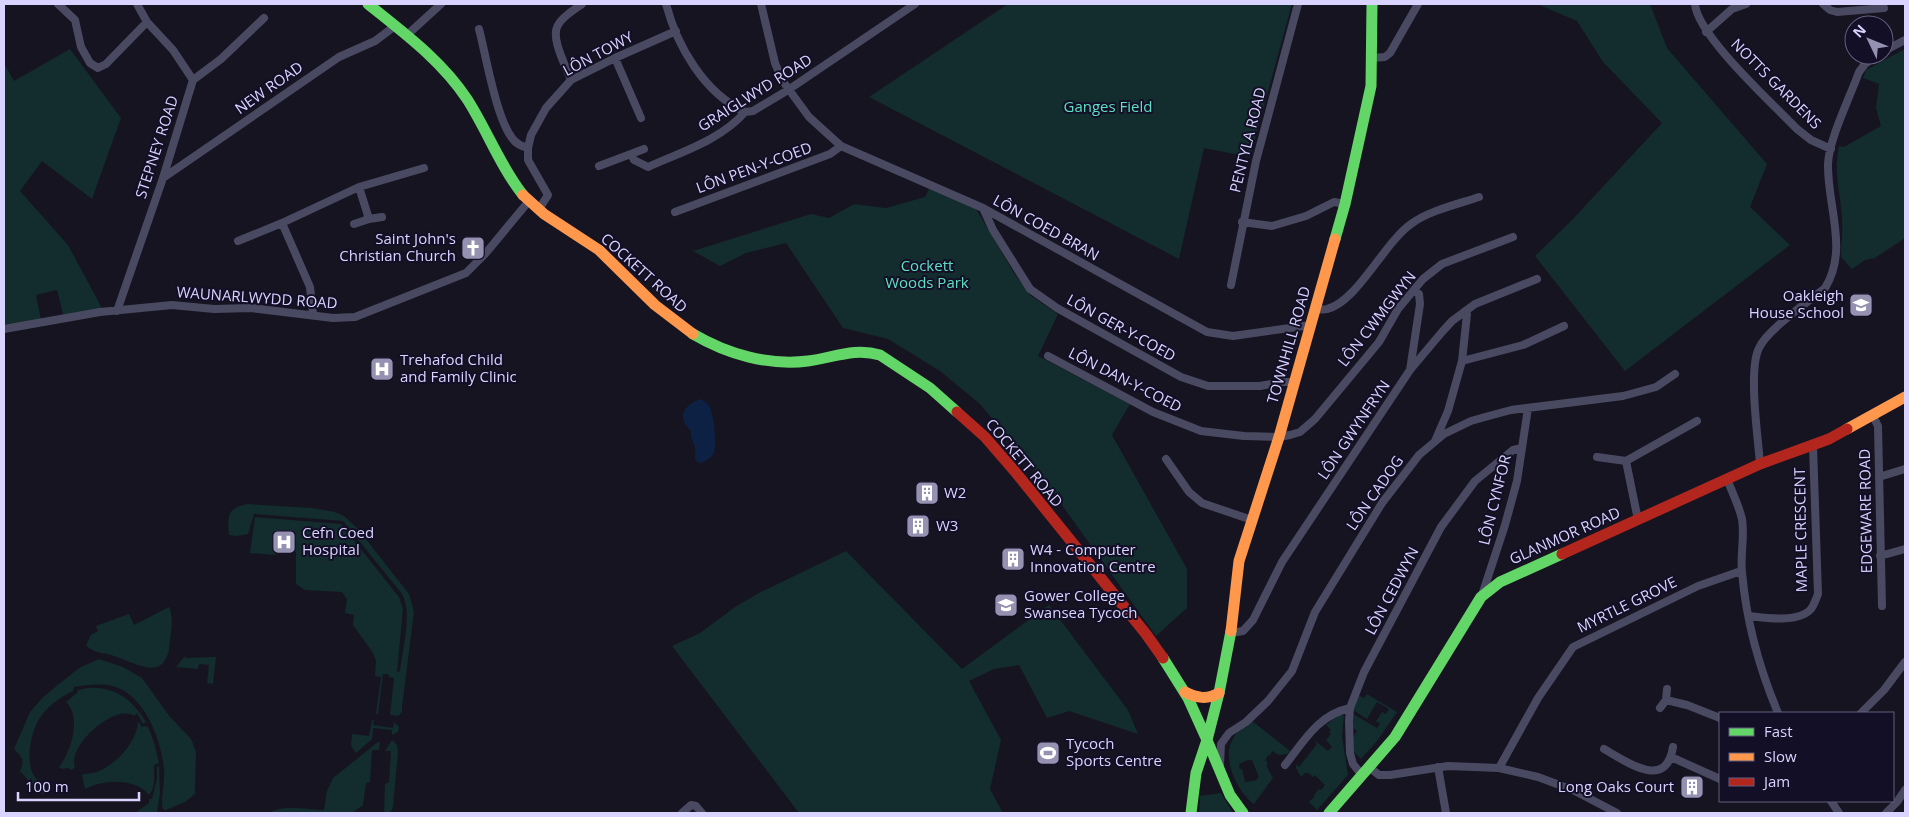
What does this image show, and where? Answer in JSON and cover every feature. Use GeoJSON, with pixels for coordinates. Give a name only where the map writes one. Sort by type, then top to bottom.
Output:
{"type":"FeatureCollection","features":[{"type":"Feature","properties":{"kind":"street"},"geometry":{"type":"LineString","coordinates":[[58,4],[75,20],[80,47],[90,63],[98,68],[106,64],[147,22]]}},
{"type":"Feature","properties":{"kind":"street","name":"STEPNEY ROAD"},"geometry":{"type":"LineString","coordinates":[[118,311],[163,178],[193,80],[173,50],[147,22],[137,4]]}},
{"type":"Feature","properties":{"kind":"street","name":"COCKETT ROAD"},"geometry":{"type":"LineString","coordinates":[[368,4],[444,68],[468,100],[506,171],[529,201],[599,249],[664,314],[716,346],[750,357],[776,362],[808,361],[857,351],[868,351],[880,355],[930,388],[955,408],[1006,460],[1161,654],[1185,692],[1200,722],[1222,777],[1235,803],[1243,813]]}},
{"type":"Feature","properties":{"kind":"street"},"geometry":{"type":"LineString","coordinates":[[407,35],[441,4]]}},
{"type":"Feature","properties":{"kind":"street"},"geometry":{"type":"LineString","coordinates":[[571,80],[554,35],[557,26],[563,19],[582,4]]}},
{"type":"Feature","properties":{"kind":"street"},"geometry":{"type":"LineString","coordinates":[[666,4],[686,56],[724,99],[745,112]]}},
{"type":"Feature","properties":{"kind":"street","name":"LÔN COED BRAN"},"geometry":{"type":"LineString","coordinates":[[761,4],[775,62],[782,80],[809,117],[840,146],[983,208],[1207,332],[1232,336],[1311,325]]}},
{"type":"Feature","properties":{"kind":"street","name":"GRAIGLWYD ROAD"},"geometry":{"type":"LineString","coordinates":[[631,154],[634,160],[648,167],[721,133],[738,121],[745,112],[753,112],[788,90],[915,4]]}},
{"type":"Feature","properties":{"kind":"street","name":"PENTYLA ROAD"},"geometry":{"type":"LineString","coordinates":[[1231,285],[1242,222],[1256,161],[1298,4]]}},
{"type":"Feature","properties":{"kind":"street","name":"TOWNHILL ROAD"},"geometry":{"type":"LineString","coordinates":[[1196,773],[1219,693],[1231,633],[1238,561],[1279,437],[1345,204],[1371,86],[1372,4]]}},
{"type":"Feature","properties":{"kind":"street"},"geometry":{"type":"LineString","coordinates":[[1372,58],[1385,57],[1390,53],[1418,4]]}},
{"type":"Feature","properties":{"kind":"street","name":"NOTTS GARDENS"},"geometry":{"type":"LineString","coordinates":[[1695,4],[1696,13],[1706,32],[1719,47],[1797,129],[1811,140],[1831,149]]}},
{"type":"Feature","properties":{"kind":"street"},"geometry":{"type":"LineString","coordinates":[[1706,32],[1732,9],[1746,4]]}},
{"type":"Feature","properties":{"kind":"street"},"geometry":{"type":"LineString","coordinates":[[1823,4],[1830,10],[1837,12],[1884,8]]}},
{"type":"Feature","properties":{"kind":"street"},"geometry":{"type":"LineString","coordinates":[[193,80],[222,59],[264,18]]}},
{"type":"Feature","properties":{"kind":"street","name":"NEW ROAD"},"geometry":{"type":"LineString","coordinates":[[163,178],[339,56],[375,41],[395,26]]}},
{"type":"Feature","properties":{"kind":"street"},"geometry":{"type":"LineString","coordinates":[[480,29],[503,120],[510,136],[516,143],[528,148],[528,160],[548,195],[540,209]]}},
{"type":"Feature","properties":{"kind":"street","name":"LÔN TOWY"},"geometry":{"type":"LineString","coordinates":[[528,148],[531,135],[538,120],[550,103],[571,80],[676,31]]}},
{"type":"Feature","properties":{"kind":"street"},"geometry":{"type":"LineString","coordinates":[[615,58],[640,118]]}},
{"type":"Feature","properties":{"kind":"street"},"geometry":{"type":"LineString","coordinates":[[1760,464],[1753,367],[1759,348],[1769,334],[1825,288],[1831,278],[1836,256],[1835,220],[1829,186],[1828,163],[1831,149],[1859,72],[1864,65]]}},
{"type":"Feature","properties":{"kind":"street","name":"LÔN PEN-Y-COED"},"geometry":{"type":"LineString","coordinates":[[675,212],[830,154],[840,146]]}},
{"type":"Feature","properties":{"kind":"street"},"geometry":{"type":"LineString","coordinates":[[599,166],[644,150]]}},
{"type":"Feature","properties":{"kind":"street"},"geometry":{"type":"LineString","coordinates":[[238,241],[360,187],[424,168]]}},
{"type":"Feature","properties":{"kind":"street"},"geometry":{"type":"LineString","coordinates":[[360,187],[369,219]]}},
{"type":"Feature","properties":{"kind":"street"},"geometry":{"type":"LineString","coordinates":[[1316,309],[1327,309],[1338,304],[1359,285],[1394,239],[1411,224],[1426,216],[1479,197]]}},
{"type":"Feature","properties":{"kind":"street","name":"WAUNARLWYDD ROAD"},"geometry":{"type":"LineString","coordinates":[[4,329],[118,311],[172,305],[214,309],[251,308],[313,314],[333,318],[355,317],[466,273],[529,201]]}},
{"type":"Feature","properties":{"kind":"street"},"geometry":{"type":"LineString","coordinates":[[1242,222],[1272,226],[1306,216],[1334,202],[1345,204]]}},
{"type":"Feature","properties":{"kind":"street","name":"LÔN GER-Y-COED"},"geometry":{"type":"LineString","coordinates":[[983,208],[993,230],[1030,289],[1040,298],[1065,313],[1181,377],[1208,386],[1260,386],[1280,382],[1295,382]]}},
{"type":"Feature","properties":{"kind":"street"},"geometry":{"type":"LineString","coordinates":[[354,224],[382,217]]}},
{"type":"Feature","properties":{"kind":"street"},"geometry":{"type":"LineString","coordinates":[[282,223],[310,287],[313,314]]}},
{"type":"Feature","properties":{"kind":"street","name":"LÔN CWMGWYN"},"geometry":{"type":"LineString","coordinates":[[1279,437],[1300,432],[1315,419],[1378,342],[1389,322],[1423,280],[1442,264],[1512,237]]}},
{"type":"Feature","properties":{"kind":"street","name":"LÔN GWYNFRYN"},"geometry":{"type":"LineString","coordinates":[[1231,633],[1243,631],[1253,620],[1282,562],[1410,370],[1447,326],[1475,304],[1537,279]]}},
{"type":"Feature","properties":{"kind":"street"},"geometry":{"type":"LineString","coordinates":[[1410,370],[1420,304],[1415,290]]}},
{"type":"Feature","properties":{"kind":"street"},"geometry":{"type":"LineString","coordinates":[[1434,442],[1448,411],[1462,361],[1467,314],[1465,311]]}},
{"type":"Feature","properties":{"kind":"street"},"geometry":{"type":"LineString","coordinates":[[1462,361],[1523,345],[1564,326]]}},
{"type":"Feature","properties":{"kind":"street","name":"LÔN DAN-Y-COED"},"geometry":{"type":"LineString","coordinates":[[1048,356],[1153,412],[1201,431],[1244,436],[1279,437]]}},
{"type":"Feature","properties":{"kind":"street","name":"LÔN CADOG"},"geometry":{"type":"LineString","coordinates":[[1222,777],[1221,744],[1229,733],[1246,722],[1268,701],[1292,670],[1315,612],[1382,502],[1419,455],[1444,434],[1471,421],[1511,410],[1623,396],[1656,387],[1675,374]]}},
{"type":"Feature","properties":{"kind":"street","name":"GLANMOR ROAD"},"geometry":{"type":"LineString","coordinates":[[1329,813],[1394,737],[1482,597],[1500,582],[1760,464],[1829,439],[1905,397]]}},
{"type":"Feature","properties":{"kind":"street","name":"LÔN CYNFOR"},"geometry":{"type":"LineString","coordinates":[[1482,597],[1517,480],[1528,408]]}},
{"type":"Feature","properties":{"kind":"street","name":"EDGEWARE ROAD"},"geometry":{"type":"LineString","coordinates":[[1873,416],[1878,426],[1882,606]]}},
{"type":"Feature","properties":{"kind":"street"},"geometry":{"type":"LineString","coordinates":[[1597,457],[1626,461],[1697,422]]}},
{"type":"Feature","properties":{"kind":"street","name":"MAPLE CRESCENT"},"geometry":{"type":"LineString","coordinates":[[1749,616],[1772,619],[1800,616],[1810,610],[1818,594],[1813,446]]}},
{"type":"Feature","properties":{"kind":"street","name":"LÔN CEDWYN"},"geometry":{"type":"LineString","coordinates":[[1366,771],[1353,764],[1350,753],[1349,721],[1350,708],[1364,672],[1441,527],[1475,481],[1514,450],[1522,448]]}},
{"type":"Feature","properties":{"kind":"street"},"geometry":{"type":"LineString","coordinates":[[1166,459],[1189,492],[1202,503],[1252,520]]}},
{"type":"Feature","properties":{"kind":"street"},"geometry":{"type":"LineString","coordinates":[[1626,461],[1638,520]]}},
{"type":"Feature","properties":{"kind":"street"},"geometry":{"type":"LineString","coordinates":[[1879,477],[1905,469]]}},
{"type":"Feature","properties":{"kind":"street"},"geometry":{"type":"LineString","coordinates":[[1727,479],[1742,520],[1743,548],[1741,571],[1749,616],[1766,682],[1778,712]]}},
{"type":"Feature","properties":{"kind":"street"},"geometry":{"type":"LineString","coordinates":[[1880,556],[1905,549]]}},
{"type":"Feature","properties":{"kind":"street","name":"MYRTLE GROVE"},"geometry":{"type":"LineString","coordinates":[[1499,768],[1538,698],[1573,647],[1698,586],[1741,571]]}},
{"type":"Feature","properties":{"kind":"street"},"geometry":{"type":"LineString","coordinates":[[1862,712],[1884,690],[1905,662]]}},
{"type":"Feature","properties":{"kind":"street"},"geometry":{"type":"LineString","coordinates":[[1660,708],[1666,700],[1667,689]]}},
{"type":"Feature","properties":{"kind":"street"},"geometry":{"type":"LineString","coordinates":[[1185,692],[1202,700],[1219,693]]}},
{"type":"Feature","properties":{"kind":"street"},"geometry":{"type":"LineString","coordinates":[[1666,700],[1687,705],[1719,718]]}},
{"type":"Feature","properties":{"kind":"street"},"geometry":{"type":"LineString","coordinates":[[1285,765],[1317,725],[1339,710],[1350,708]]}},
{"type":"Feature","properties":{"kind":"street"},"geometry":{"type":"LineString","coordinates":[[1191,813],[1200,722]]}},
{"type":"Feature","properties":{"kind":"street"},"geometry":{"type":"LineString","coordinates":[[1604,749],[1644,770],[1654,772],[1663,768],[1671,757],[1673,747]]}},
{"type":"Feature","properties":{"kind":"street"},"geometry":{"type":"LineString","coordinates":[[1671,757],[1719,779]]}},
{"type":"Feature","properties":{"kind":"street"},"geometry":{"type":"LineString","coordinates":[[1366,771],[1379,775],[1390,775],[1438,767],[1475,766],[1499,768],[1538,777],[1573,790],[1617,813]]}},
{"type":"Feature","properties":{"kind":"street"},"geometry":{"type":"LineString","coordinates":[[1438,767],[1446,813]]}},
{"type":"Feature","properties":{"kind":"street"},"geometry":{"type":"LineString","coordinates":[[1886,813],[1905,790]]}},
{"type":"Feature","properties":{"kind":"street"},"geometry":{"type":"LineString","coordinates":[[1832,802],[1839,813]]}},
{"type":"Feature","properties":{"kind":"street"},"geometry":{"type":"LineString","coordinates":[[682,813],[691,805],[696,806],[702,813]]}},
{"type":"Feature","properties":{"kind":"green space","name":"Ganges Field"},"geometry":{"type":"Polygon","coordinates":[[[1008,4],[1292,4],[1250,157],[1204,148],[1179,259],[869,97],[1008,4]]]}},
{"type":"Feature","properties":{"kind":"green space"},"geometry":{"type":"Polygon","coordinates":[[[1537,4],[1650,4],[1667,48],[1767,164],[1750,207],[1790,245],[1625,371],[1535,256],[1573,219],[1662,123],[1603,62],[1577,21],[1537,4]]]}},
{"type":"Feature","properties":{"kind":"green space"},"geometry":{"type":"Polygon","coordinates":[[[70,49],[121,118],[92,199],[42,161],[20,191],[68,245],[103,310],[64,318],[57,290],[36,295],[41,320],[4,327],[4,63],[14,81],[70,49]]]}},
{"type":"Feature","properties":{"kind":"green space"},"geometry":{"type":"Polygon","coordinates":[[[1905,49],[1905,238],[1875,258],[1865,260],[1852,269],[1841,257],[1842,226],[1837,156],[1839,146],[1844,147],[1881,126],[1876,108],[1879,84],[1863,78],[1866,70],[1875,65],[1894,65],[1894,55],[1905,49]]]}},
{"type":"Feature","properties":{"kind":"green space","name":"Cockett Woods Park"},"geometry":{"type":"Polygon","coordinates":[[[930,187],[976,209],[1014,273],[1031,296],[1058,314],[1038,356],[1130,404],[1112,435],[1187,569],[1187,608],[1156,636],[1054,494],[980,404],[940,371],[888,339],[843,328],[786,243],[746,253],[720,266],[693,251],[811,214],[829,218],[854,204],[886,208],[925,197],[930,187]]]}},
{"type":"Feature","properties":{"kind":"green space"},"geometry":{"type":"Polygon","coordinates":[[[248,504],[312,508],[335,512],[344,516],[358,529],[409,594],[414,612],[402,712],[398,716],[390,715],[394,678],[389,677],[388,674],[383,674],[378,714],[376,714],[381,677],[375,676],[376,661],[373,653],[353,625],[354,615],[345,613],[347,599],[342,592],[305,590],[296,584],[296,552],[292,551],[292,547],[278,546],[276,555],[250,553],[255,517],[341,524],[399,597],[403,609],[397,672],[400,671],[407,621],[407,611],[402,594],[343,521],[254,514],[248,534],[229,535],[228,522],[230,513],[236,508],[248,504]]]}},
{"type":"Feature","properties":{"kind":"green space"},"geometry":{"type":"Polygon","coordinates":[[[846,551],[962,669],[1049,605],[1128,710],[1138,734],[1069,711],[1047,718],[1019,665],[994,669],[969,681],[1001,740],[990,789],[1003,813],[799,813],[672,646],[700,633],[735,607],[759,593],[846,551]]]}},
{"type":"Feature","properties":{"kind":"green space"},"geometry":{"type":"Polygon","coordinates":[[[169,607],[172,624],[168,654],[164,662],[158,667],[142,666],[95,651],[86,645],[91,635],[98,631],[96,626],[129,614],[134,625],[169,607]]]}},
{"type":"Feature","properties":{"kind":"green space"},"geometry":{"type":"Polygon","coordinates":[[[185,656],[186,658],[216,657],[213,684],[207,683],[209,665],[199,664],[198,669],[176,667],[185,656]]]}},
{"type":"Feature","properties":{"kind":"green space"},"geometry":{"type":"Polygon","coordinates":[[[99,659],[123,667],[142,678],[170,717],[191,739],[196,752],[195,794],[185,802],[166,810],[163,809],[163,759],[150,721],[134,699],[124,691],[108,685],[98,684],[74,687],[73,691],[60,698],[42,715],[31,741],[30,763],[32,772],[37,780],[45,784],[45,794],[36,793],[20,771],[22,759],[14,749],[30,712],[43,697],[79,668],[99,659]]]}},
{"type":"Feature","properties":{"kind":"green space"},"geometry":{"type":"Polygon","coordinates":[[[87,688],[106,689],[122,696],[135,707],[146,722],[143,724],[137,713],[134,716],[126,714],[116,715],[105,721],[85,738],[78,748],[74,758],[75,767],[72,770],[68,768],[62,769],[59,767],[71,744],[74,725],[71,709],[66,702],[78,690],[87,688]]]}},
{"type":"Feature","properties":{"kind":"green space"},"geometry":{"type":"Polygon","coordinates":[[[1367,694],[1397,712],[1377,741],[1361,759],[1354,752],[1352,738],[1357,731],[1352,727],[1353,714],[1377,728],[1380,724],[1376,721],[1382,712],[1386,714],[1389,709],[1377,702],[1367,719],[1353,710],[1358,695],[1364,698],[1367,694]]]}},
{"type":"Feature","properties":{"kind":"green space"},"geometry":{"type":"Polygon","coordinates":[[[1341,714],[1344,716],[1342,736],[1348,775],[1317,810],[1309,802],[1319,789],[1321,790],[1325,785],[1315,775],[1313,777],[1305,773],[1301,777],[1296,765],[1299,767],[1317,744],[1314,740],[1328,751],[1332,747],[1326,740],[1331,734],[1329,732],[1331,730],[1326,725],[1331,721],[1330,718],[1341,714]]]}},
{"type":"Feature","properties":{"kind":"green space"},"geometry":{"type":"Polygon","coordinates":[[[372,720],[374,720],[373,725],[393,728],[394,722],[399,727],[398,732],[392,735],[392,730],[373,728],[372,739],[356,753],[351,746],[352,734],[369,736],[372,720]]]}},
{"type":"Feature","properties":{"kind":"green space"},"geometry":{"type":"Polygon","coordinates":[[[1251,720],[1290,751],[1287,754],[1279,755],[1272,751],[1270,756],[1268,755],[1265,761],[1267,761],[1267,767],[1273,778],[1254,804],[1242,791],[1232,773],[1229,754],[1230,745],[1234,737],[1251,720]],[[1252,760],[1239,764],[1245,782],[1257,780],[1259,777],[1252,760]]]}},
{"type":"Feature","properties":{"kind":"green space"},"geometry":{"type":"Polygon","coordinates":[[[138,721],[142,727],[148,727],[159,763],[154,765],[154,785],[149,795],[135,785],[118,782],[109,782],[85,789],[82,775],[97,772],[118,758],[130,745],[137,729],[138,721]]]}},
{"type":"Feature","properties":{"kind":"green space"},"geometry":{"type":"Polygon","coordinates":[[[392,740],[397,745],[398,752],[393,807],[390,813],[384,813],[385,784],[389,782],[391,751],[385,751],[392,740]]]}},
{"type":"Feature","properties":{"kind":"green space"},"geometry":{"type":"Polygon","coordinates":[[[380,742],[379,750],[372,750],[370,782],[366,783],[363,805],[352,813],[270,813],[274,810],[288,808],[324,810],[327,791],[333,778],[380,742]]]}},
{"type":"Feature","properties":{"kind":"green space"},"geometry":{"type":"Polygon","coordinates":[[[159,766],[160,793],[157,812],[135,813],[149,803],[149,799],[152,799],[157,779],[157,767],[159,766]]]}},
{"type":"Feature","properties":{"kind":"green space"},"geometry":{"type":"Polygon","coordinates":[[[1221,793],[1233,813],[1199,813],[1200,796],[1221,793]]]}},
{"type":"Feature","properties":{"kind":"water"},"geometry":{"type":"Polygon","coordinates":[[[700,399],[711,409],[714,422],[715,444],[713,455],[701,463],[696,461],[691,431],[686,425],[683,416],[686,409],[692,403],[700,399]]]}},
{"type":"Feature","properties":{"kind":"traffic: fast"},"geometry":{"type":"LineString","coordinates":[[368,4],[434,59],[457,85],[474,111],[507,172],[523,195]]}},
{"type":"Feature","properties":{"kind":"traffic: fast"},"geometry":{"type":"LineString","coordinates":[[1335,239],[1345,204],[1371,86],[1372,4]]}},
{"type":"Feature","properties":{"kind":"traffic: fast"},"geometry":{"type":"LineString","coordinates":[[693,334],[734,353],[778,362],[808,361],[861,352],[880,355],[930,388],[957,412]]}},
{"type":"Feature","properties":{"kind":"traffic: fast"},"geometry":{"type":"LineString","coordinates":[[1329,813],[1395,737],[1481,597],[1500,582],[1562,554]]}},
{"type":"Feature","properties":{"kind":"traffic: fast"},"geometry":{"type":"LineString","coordinates":[[1231,631],[1219,693],[1207,740],[1230,795],[1243,813]]}},
{"type":"Feature","properties":{"kind":"traffic: fast"},"geometry":{"type":"LineString","coordinates":[[1163,658],[1188,698],[1207,740],[1196,773],[1191,813]]}},
{"type":"Feature","properties":{"kind":"traffic: slow"},"geometry":{"type":"LineString","coordinates":[[523,195],[544,214],[599,250],[655,305],[693,334]]}},
{"type":"Feature","properties":{"kind":"traffic: slow"},"geometry":{"type":"LineString","coordinates":[[1231,631],[1239,561],[1279,437],[1335,239]]}},
{"type":"Feature","properties":{"kind":"traffic: slow"},"geometry":{"type":"LineString","coordinates":[[1847,429],[1905,397]]}},
{"type":"Feature","properties":{"kind":"traffic: slow"},"geometry":{"type":"LineString","coordinates":[[1185,692],[1202,697],[1210,697],[1219,693]]}},
{"type":"Feature","properties":{"kind":"traffic: jam"},"geometry":{"type":"LineString","coordinates":[[957,412],[985,437],[1017,474],[1146,634],[1163,658]]}},
{"type":"Feature","properties":{"kind":"traffic: jam"},"geometry":{"type":"LineString","coordinates":[[1562,554],[1760,464],[1829,439],[1847,429]]}},
{"type":"Feature","properties":{"kind":"place","name":"Saint John's Christian Church"},"geometry":{"type":"Point","coordinates":[473,248]}},
{"type":"Feature","properties":{"kind":"place","name":"Oakleigh House School"},"geometry":{"type":"Point","coordinates":[1861,305]}},
{"type":"Feature","properties":{"kind":"place","name":"Trehafod Child and Family Clinic"},"geometry":{"type":"Point","coordinates":[382,369]}},
{"type":"Feature","properties":{"kind":"place","name":"W2"},"geometry":{"type":"Point","coordinates":[927,493]}},
{"type":"Feature","properties":{"kind":"place","name":"W3"},"geometry":{"type":"Point","coordinates":[918,526]}},
{"type":"Feature","properties":{"kind":"place","name":"Cefn Coed Hospital"},"geometry":{"type":"Point","coordinates":[284,542]}},
{"type":"Feature","properties":{"kind":"place","name":"W4 - Computer Innovation Centre"},"geometry":{"type":"Point","coordinates":[1013,559]}},
{"type":"Feature","properties":{"kind":"place","name":"Gower College Swansea Tycoch"},"geometry":{"type":"Point","coordinates":[1006,605]}},
{"type":"Feature","properties":{"kind":"place","name":"Tycoch Sports Centre"},"geometry":{"type":"Point","coordinates":[1048,753]}},
{"type":"Feature","properties":{"kind":"place","name":"Long Oaks Court"},"geometry":{"type":"Point","coordinates":[1692,787]}}]}
